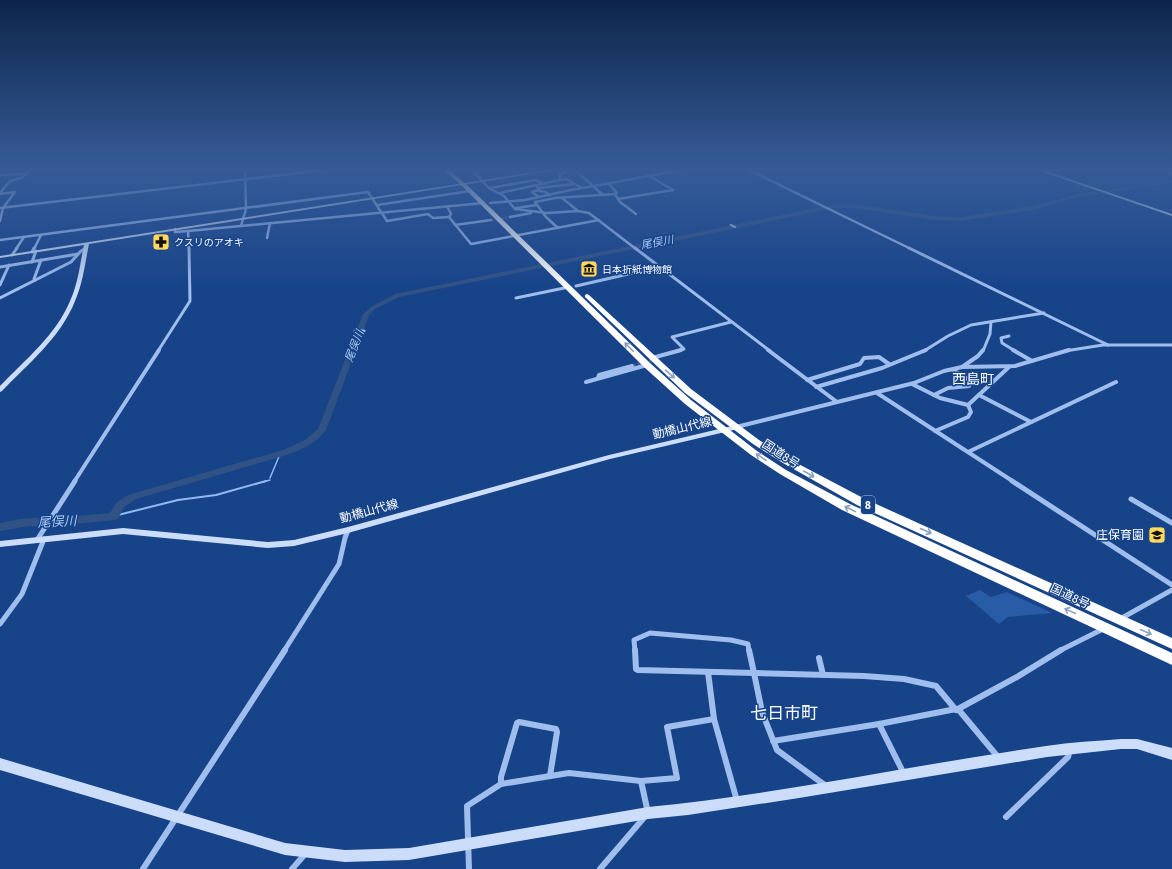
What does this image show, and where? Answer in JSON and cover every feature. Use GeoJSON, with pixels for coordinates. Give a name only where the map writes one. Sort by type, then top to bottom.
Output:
{"type":"FeatureCollection","features":[{"type":"Feature","properties":{"kind":"highway","name":"国道8号"},"geometry":{"type":"LineString","coordinates":[[489,210],[516,236],[548,263]]}},
{"type":"Feature","properties":{"kind":"highway","name":"国道8号"},"geometry":{"type":"LineString","coordinates":[[497,210],[572,286],[688,391],[736,427],[786,461],[861,502],[1172,644]]}},
{"type":"Feature","properties":{"kind":"highway","name":"国道8号"},"geometry":{"type":"LineString","coordinates":[[653,360],[688,402],[723,430],[783,472],[846,506],[1172,659]]}},
{"type":"Feature","properties":{"kind":"main road"},"geometry":{"type":"LineString","coordinates":[[0,257],[87,246],[175,229],[298,210]]}},
{"type":"Feature","properties":{"kind":"main road"},"geometry":{"type":"LineString","coordinates":[[1155,210],[1172,215]]}},
{"type":"Feature","properties":{"kind":"main road"},"geometry":{"type":"LineString","coordinates":[[1160,211],[1166,210]]}},
{"type":"Feature","properties":{"kind":"main road"},"geometry":{"type":"LineString","coordinates":[[0,390],[59,324],[68,310],[73,300],[87,246]]}},
{"type":"Feature","properties":{"kind":"main road","name":"動橋山代線"},"geometry":{"type":"LineString","coordinates":[[0,544],[123,531],[277,545],[294,543],[348,530],[609,457],[736,427]]}},
{"type":"Feature","properties":{"kind":"main road"},"geometry":{"type":"LineString","coordinates":[[0,764],[286,849],[345,856],[387,856],[409,854],[468,842],[648,812],[688,809],[1071,748],[1137,744],[1172,754]]}},
{"type":"Feature","properties":{"kind":"street"},"geometry":{"type":"LineString","coordinates":[[0,221],[2,217],[2,210]]}},
{"type":"Feature","properties":{"kind":"street"},"geometry":{"type":"LineString","coordinates":[[0,240],[242,210]]}},
{"type":"Feature","properties":{"kind":"street"},"geometry":{"type":"LineString","coordinates":[[241,226],[246,210]]}},
{"type":"Feature","properties":{"kind":"street"},"geometry":{"type":"LineString","coordinates":[[175,229],[175,232],[188,231],[408,210]]}},
{"type":"Feature","properties":{"kind":"street"},"geometry":{"type":"LineString","coordinates":[[449,210],[451,214],[449,217],[471,244],[599,220]]}},
{"type":"Feature","properties":{"kind":"street"},"geometry":{"type":"LineString","coordinates":[[518,210],[544,213],[578,211],[589,213],[837,402]]}},
{"type":"Feature","properties":{"kind":"street"},"geometry":{"type":"LineString","coordinates":[[541,210],[558,228]]}},
{"type":"Feature","properties":{"kind":"street"},"geometry":{"type":"LineString","coordinates":[[630,210],[636,214]]}},
{"type":"Feature","properties":{"kind":"street"},"geometry":{"type":"LineString","coordinates":[[831,210],[1108,344]]}},
{"type":"Feature","properties":{"kind":"street"},"geometry":{"type":"LineString","coordinates":[[381,212],[387,221],[428,214],[433,218],[449,217]]}},
{"type":"Feature","properties":{"kind":"street"},"geometry":{"type":"LineString","coordinates":[[510,217],[533,212]]}},
{"type":"Feature","properties":{"kind":"street"},"geometry":{"type":"LineString","coordinates":[[462,224],[498,218]]}},
{"type":"Feature","properties":{"kind":"street"},"geometry":{"type":"LineString","coordinates":[[455,225],[491,220]]}},
{"type":"Feature","properties":{"kind":"street"},"geometry":{"type":"LineString","coordinates":[[211,223],[211,229]]}},
{"type":"Feature","properties":{"kind":"street"},"geometry":{"type":"LineString","coordinates":[[267,238],[270,223]]}},
{"type":"Feature","properties":{"kind":"street"},"geometry":{"type":"LineString","coordinates":[[731,225],[735,227]]}},
{"type":"Feature","properties":{"kind":"street"},"geometry":{"type":"LineString","coordinates":[[0,624],[22,594],[40,539],[47,524],[190,301],[188,231]]}},
{"type":"Feature","properties":{"kind":"street"},"geometry":{"type":"LineString","coordinates":[[32,262],[34,252],[41,235]]}},
{"type":"Feature","properties":{"kind":"street"},"geometry":{"type":"LineString","coordinates":[[12,255],[24,237]]}},
{"type":"Feature","properties":{"kind":"street"},"geometry":{"type":"LineString","coordinates":[[0,298],[71,262],[87,246]]}},
{"type":"Feature","properties":{"kind":"street"},"geometry":{"type":"LineString","coordinates":[[0,267],[78,254]]}},
{"type":"Feature","properties":{"kind":"street"},"geometry":{"type":"LineString","coordinates":[[75,258],[84,257]]}},
{"type":"Feature","properties":{"kind":"street"},"geometry":{"type":"LineString","coordinates":[[35,280],[34,279],[40,260]]}},
{"type":"Feature","properties":{"kind":"street"},"geometry":{"type":"LineString","coordinates":[[0,284],[2,283],[9,265]]}},
{"type":"Feature","properties":{"kind":"street"},"geometry":{"type":"LineString","coordinates":[[516,298],[659,267]]}},
{"type":"Feature","properties":{"kind":"street"},"geometry":{"type":"LineString","coordinates":[[816,387],[882,368],[928,349],[971,325],[1030,317],[1045,313]]}},
{"type":"Feature","properties":{"kind":"street"},"geometry":{"type":"LineString","coordinates":[[684,349],[672,338],[731,322]]}},
{"type":"Feature","properties":{"kind":"street"},"geometry":{"type":"LineString","coordinates":[[962,367],[983,350],[992,328],[990,322]]}},
{"type":"Feature","properties":{"kind":"street"},"geometry":{"type":"LineString","coordinates":[[355,331],[364,331]]}},
{"type":"Feature","properties":{"kind":"street"},"geometry":{"type":"LineString","coordinates":[[1010,336],[1001,338],[1002,343],[1032,361]]}},
{"type":"Feature","properties":{"kind":"street"},"geometry":{"type":"LineString","coordinates":[[736,427],[912,384],[952,369],[962,367],[1009,367],[1071,349],[1108,344],[1172,345]]}},
{"type":"Feature","properties":{"kind":"street"},"geometry":{"type":"LineString","coordinates":[[653,360],[685,351],[684,349]]}},
{"type":"Feature","properties":{"kind":"street"},"geometry":{"type":"LineString","coordinates":[[586,382],[684,349]]}},
{"type":"Feature","properties":{"kind":"street"},"geometry":{"type":"LineString","coordinates":[[807,380],[860,364],[864,358],[879,357],[889,364]]}},
{"type":"Feature","properties":{"kind":"street"},"geometry":{"type":"LineString","coordinates":[[970,361],[978,366]]}},
{"type":"Feature","properties":{"kind":"street"},"geometry":{"type":"LineString","coordinates":[[598,378],[599,375],[632,366]]}},
{"type":"Feature","properties":{"kind":"street"},"geometry":{"type":"LineString","coordinates":[[968,405],[1009,367]]}},
{"type":"Feature","properties":{"kind":"street"},"geometry":{"type":"LineString","coordinates":[[934,395],[948,388],[969,386],[968,378],[952,369]]}},
{"type":"Feature","properties":{"kind":"street"},"geometry":{"type":"LineString","coordinates":[[968,452],[1116,382]]}},
{"type":"Feature","properties":{"kind":"street"},"geometry":{"type":"LineString","coordinates":[[912,384],[940,398],[968,405]]}},
{"type":"Feature","properties":{"kind":"street"},"geometry":{"type":"LineString","coordinates":[[877,393],[1172,585]]}},
{"type":"Feature","properties":{"kind":"street"},"geometry":{"type":"LineString","coordinates":[[979,395],[1030,422]]}},
{"type":"Feature","properties":{"kind":"street"},"geometry":{"type":"LineString","coordinates":[[935,431],[968,417],[971,412],[968,405]]}},
{"type":"Feature","properties":{"kind":"street"},"geometry":{"type":"LineString","coordinates":[[1131,499],[1172,523]]}},
{"type":"Feature","properties":{"kind":"street"},"geometry":{"type":"LineString","coordinates":[[143,869],[320,596],[339,564],[344,535],[348,530]]}},
{"type":"Feature","properties":{"kind":"street"},"geometry":{"type":"LineString","coordinates":[[1118,620],[1172,590]]}},
{"type":"Feature","properties":{"kind":"street"},"geometry":{"type":"LineString","coordinates":[[773,741],[880,724],[957,709],[1017,677],[1071,644],[1105,628]]}},
{"type":"Feature","properties":{"kind":"street"},"geometry":{"type":"LineString","coordinates":[[827,787],[777,750],[762,712],[754,673],[748,644],[732,640],[650,633],[634,640],[636,669],[638,670],[754,673],[882,677],[933,685],[957,709],[1000,759]]}},
{"type":"Feature","properties":{"kind":"street"},"geometry":{"type":"LineString","coordinates":[[819,658],[823,675]]}},
{"type":"Feature","properties":{"kind":"street"},"geometry":{"type":"LineString","coordinates":[[708,672],[714,719],[737,801]]}},
{"type":"Feature","properties":{"kind":"street"},"geometry":{"type":"LineString","coordinates":[[469,869],[467,806],[501,784],[569,773],[641,781],[677,778],[667,727],[714,719]]}},
{"type":"Feature","properties":{"kind":"street"},"geometry":{"type":"LineString","coordinates":[[501,784],[503,770],[517,723],[519,722],[556,729],[557,732],[550,776]]}},
{"type":"Feature","properties":{"kind":"street"},"geometry":{"type":"LineString","coordinates":[[880,724],[904,774]]}},
{"type":"Feature","properties":{"kind":"street"},"geometry":{"type":"LineString","coordinates":[[1006,817],[1068,757],[1071,748]]}},
{"type":"Feature","properties":{"kind":"street"},"geometry":{"type":"LineString","coordinates":[[600,869],[648,812],[641,781]]}},
{"type":"Feature","properties":{"kind":"street"},"geometry":{"type":"LineString","coordinates":[[292,869],[308,852]]}},
{"type":"Feature","properties":{"kind":"shaded area"},"geometry":{"type":"Polygon","coordinates":[[[980,590],[991,597],[1007,592],[1052,613],[1008,617],[999,624],[966,596],[980,590]]]}},
{"type":"Feature","properties":{"kind":"waterway","name":"尾俣川"},"geometry":{"type":"LineString","coordinates":[[0,527],[17,523],[45,523],[114,516],[121,505],[132,497],[280,454],[303,445],[313,439],[322,430],[366,314],[373,308],[397,295],[818,210]]}},
{"type":"Feature","properties":{"kind":"waterway","name":"尾俣川"},"geometry":{"type":"LineString","coordinates":[[878,210],[934,218],[961,219],[1023,210]]}},
{"type":"Feature","properties":{"kind":"waterway","name":"尾俣川"},"geometry":{"type":"LineString","coordinates":[[270,478],[280,454]]}},
{"type":"Feature","properties":{"kind":"waterway","name":"尾俣川"},"geometry":{"type":"LineString","coordinates":[[263,482],[270,480]]}},
{"type":"Feature","properties":{"kind":"waterway","name":"尾俣川"},"geometry":{"type":"LineString","coordinates":[[114,516],[178,500],[216,495],[266,481]]}},
{"type":"Feature","properties":{"kind":"tunnel"},"geometry":{"type":"LineString","coordinates":[[491,220],[510,217]]}},
{"type":"Feature","properties":{"kind":"tunnel"},"geometry":{"type":"LineString","coordinates":[[632,366],[659,358]]}},
{"type":"Feature","properties":{"kind":"place","name":"クスリのアオキ"},"geometry":{"type":"Point","coordinates":[161,242]}},
{"type":"Feature","properties":{"kind":"place","name":"日本折紙博物館"},"geometry":{"type":"Point","coordinates":[589,269]}},
{"type":"Feature","properties":{"kind":"place","name":"庄保育園"},"geometry":{"type":"Point","coordinates":[1157,535]}},
{"type":"Feature","properties":{"kind":"district","name":"西島町"},"geometry":{"type":"Point","coordinates":[973,379]}},
{"type":"Feature","properties":{"kind":"district","name":"七日市町"},"geometry":{"type":"Point","coordinates":[784,713]}}]}
